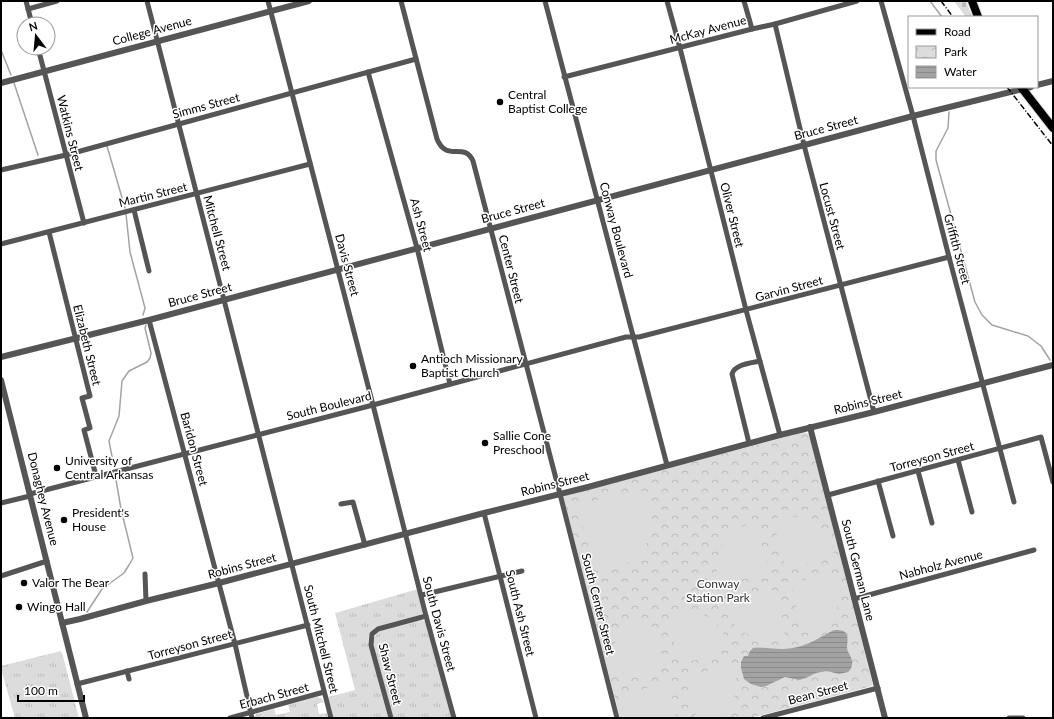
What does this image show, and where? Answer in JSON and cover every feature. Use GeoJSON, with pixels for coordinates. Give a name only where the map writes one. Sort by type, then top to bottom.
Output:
{"type":"FeatureCollection","features":[{"type":"Feature","properties":{"kind":"main road"},"geometry":{"type":"LineString","coordinates":[[972,1],[978,16]]}},
{"type":"Feature","properties":{"kind":"main road"},"geometry":{"type":"LineString","coordinates":[[1025,88],[1053,128]]}},
{"type":"Feature","properties":{"kind":"street"},"geometry":{"type":"LineString","coordinates":[[26,1],[30,16]]}},
{"type":"Feature","properties":{"kind":"street"},"geometry":{"type":"LineString","coordinates":[[28,9],[57,1]]}},
{"type":"Feature","properties":{"kind":"street","name":"Mitchell Street"},"geometry":{"type":"LineString","coordinates":[[147,1],[259,434],[291,564]]}},
{"type":"Feature","properties":{"kind":"street","name":"Davis Street"},"geometry":{"type":"LineString","coordinates":[[268,1],[406,535]]}},
{"type":"Feature","properties":{"kind":"street","name":"College Avenue"},"geometry":{"type":"LineString","coordinates":[[1,83],[309,1]]}},
{"type":"Feature","properties":{"kind":"street","name":"Center Street"},"geometry":{"type":"LineString","coordinates":[[402,1],[440,146],[449,151],[467,152],[470,156],[560,494]]}},
{"type":"Feature","properties":{"kind":"street","name":"Conway Boulevard"},"geometry":{"type":"LineString","coordinates":[[545,1],[667,465]]}},
{"type":"Feature","properties":{"kind":"street","name":"Oliver Street"},"geometry":{"type":"LineString","coordinates":[[667,1],[746,310],[780,435]]}},
{"type":"Feature","properties":{"kind":"street"},"geometry":{"type":"LineString","coordinates":[[744,1],[752,29]]}},
{"type":"Feature","properties":{"kind":"street","name":"McKay Avenue"},"geometry":{"type":"LineString","coordinates":[[564,77],[775,24],[857,1]]}},
{"type":"Feature","properties":{"kind":"street","name":"Griffith Street"},"geometry":{"type":"LineString","coordinates":[[881,1],[913,116],[1014,502]]}},
{"type":"Feature","properties":{"kind":"street","name":"Locust Street"},"geometry":{"type":"LineString","coordinates":[[775,24],[804,145],[874,412]]}},
{"type":"Feature","properties":{"kind":"street","name":"Watkins Street"},"geometry":{"type":"LineString","coordinates":[[40,56],[84,223]]}},
{"type":"Feature","properties":{"kind":"street","name":"Simms Street"},"geometry":{"type":"LineString","coordinates":[[1,170],[66,155],[416,59]]}},
{"type":"Feature","properties":{"kind":"street","name":"Ash Street"},"geometry":{"type":"LineString","coordinates":[[368,72],[417,248],[450,384]]}},
{"type":"Feature","properties":{"kind":"street"},"geometry":{"type":"LineString","coordinates":[[1038,85],[1053,81]]}},
{"type":"Feature","properties":{"kind":"street","name":"Bruce Street"},"geometry":{"type":"LineString","coordinates":[[1,357],[149,320],[913,116],[1025,88]]}},
{"type":"Feature","properties":{"kind":"street","name":"Martin Street"},"geometry":{"type":"LineString","coordinates":[[1,244],[310,164]]}},
{"type":"Feature","properties":{"kind":"street"},"geometry":{"type":"LineString","coordinates":[[134,210],[149,271]]}},
{"type":"Feature","properties":{"kind":"street","name":"Elizabeth Street"},"geometry":{"type":"LineString","coordinates":[[48,232],[90,396],[82,398],[90,428],[84,430],[96,476]]}},
{"type":"Feature","properties":{"kind":"street","name":"Garvin Street"},"geometry":{"type":"LineString","coordinates":[[633,337],[639,337],[746,310],[949,257]]}},
{"type":"Feature","properties":{"kind":"street","name":"Baridon Street"},"geometry":{"type":"LineString","coordinates":[[149,320],[235,644],[251,715]]}},
{"type":"Feature","properties":{"kind":"street","name":"South Boulevard"},"geometry":{"type":"LineString","coordinates":[[1,504],[96,476],[373,405],[626,337],[633,337]]}},
{"type":"Feature","properties":{"kind":"street"},"geometry":{"type":"LineString","coordinates":[[750,443],[732,374],[733,371],[739,366],[760,361]]}},
{"type":"Feature","properties":{"kind":"street","name":"Robins Street"},"geometry":{"type":"LineString","coordinates":[[62,623],[406,535],[780,435],[1051,366]]}},
{"type":"Feature","properties":{"kind":"street","name":"Donaghey Avenue"},"geometry":{"type":"LineString","coordinates":[[1,380],[86,718]]}},
{"type":"Feature","properties":{"kind":"street","name":"South German Lane"},"geometry":{"type":"LineString","coordinates":[[810,428],[885,718]]}},
{"type":"Feature","properties":{"kind":"street","name":"Torreyson Street"},"geometry":{"type":"LineString","coordinates":[[828,495],[1041,437],[1053,482]]}},
{"type":"Feature","properties":{"kind":"street"},"geometry":{"type":"LineString","coordinates":[[958,460],[972,512]]}},
{"type":"Feature","properties":{"kind":"street"},"geometry":{"type":"LineString","coordinates":[[918,471],[932,523]]}},
{"type":"Feature","properties":{"kind":"street"},"geometry":{"type":"LineString","coordinates":[[878,482],[893,536]]}},
{"type":"Feature","properties":{"kind":"street","name":"South Center Street"},"geometry":{"type":"LineString","coordinates":[[560,494],[617,718]]}},
{"type":"Feature","properties":{"kind":"street"},"geometry":{"type":"LineString","coordinates":[[341,504],[353,502],[365,545]]}},
{"type":"Feature","properties":{"kind":"street","name":"South Ash Street"},"geometry":{"type":"LineString","coordinates":[[484,513],[536,718]]}},
{"type":"Feature","properties":{"kind":"street","name":"South Davis Street"},"geometry":{"type":"LineString","coordinates":[[406,535],[426,616],[454,718]]}},
{"type":"Feature","properties":{"kind":"street","name":"Nabholz Avenue"},"geometry":{"type":"LineString","coordinates":[[854,598],[1034,550]]}},
{"type":"Feature","properties":{"kind":"street"},"geometry":{"type":"LineString","coordinates":[[1,576],[47,561]]}},
{"type":"Feature","properties":{"kind":"street","name":"South Mitchell Street"},"geometry":{"type":"LineString","coordinates":[[291,564],[331,718]]}},
{"type":"Feature","properties":{"kind":"street"},"geometry":{"type":"LineString","coordinates":[[422,595],[522,571]]}},
{"type":"Feature","properties":{"kind":"street"},"geometry":{"type":"LineString","coordinates":[[145,574],[146,601]]}},
{"type":"Feature","properties":{"kind":"street","name":"Shaw Street"},"geometry":{"type":"LineString","coordinates":[[390,718],[371,645],[372,634],[378,629],[426,616]]}},
{"type":"Feature","properties":{"kind":"street","name":"Torreyson Street"},"geometry":{"type":"LineString","coordinates":[[78,684],[308,625]]}},
{"type":"Feature","properties":{"kind":"street"},"geometry":{"type":"LineString","coordinates":[[127,671],[129,679]]}},
{"type":"Feature","properties":{"kind":"street","name":"Bean Street"},"geometry":{"type":"LineString","coordinates":[[763,718],[878,688]]}},
{"type":"Feature","properties":{"kind":"street","name":"Erbach Street"},"geometry":{"type":"LineString","coordinates":[[230,718],[251,715],[324,692]]}},
{"type":"Feature","properties":{"kind":"street"},"geometry":{"type":"LineString","coordinates":[[1009,718],[1023,718]]}},
{"type":"Feature","properties":{"kind":"green space"},"geometry":{"type":"Polygon","coordinates":[[[954,1],[966,1],[972,16],[965,16],[954,1]]]}},
{"type":"Feature","properties":{"kind":"green space","name":"Conway Station Park"},"geometry":{"type":"Polygon","coordinates":[[[804,432],[809,434],[873,685],[751,718],[620,718],[563,499],[564,496],[804,432]]]}},
{"type":"Feature","properties":{"kind":"green space"},"geometry":{"type":"Polygon","coordinates":[[[643,491],[650,512],[651,522],[647,543],[641,552],[623,565],[596,571],[578,510],[581,504],[643,491]]]}},
{"type":"Feature","properties":{"kind":"green space"},"geometry":{"type":"Polygon","coordinates":[[[786,516],[795,516],[811,521],[823,531],[834,554],[792,567],[785,563],[779,547],[774,519],[786,516]]]}},
{"type":"Feature","properties":{"kind":"green space"},"geometry":{"type":"Polygon","coordinates":[[[754,524],[769,567],[765,573],[748,578],[719,581],[717,562],[720,549],[724,542],[740,528],[754,524]]]}},
{"type":"Feature","properties":{"kind":"green space"},"geometry":{"type":"Polygon","coordinates":[[[840,573],[842,588],[836,610],[827,622],[806,632],[796,606],[792,588],[795,583],[812,577],[840,573]]]}},
{"type":"Feature","properties":{"kind":"green space"},"geometry":{"type":"Polygon","coordinates":[[[418,589],[423,612],[420,615],[376,627],[372,630],[369,636],[369,644],[388,718],[333,718],[328,697],[355,690],[335,613],[418,589]]]}},
{"type":"Feature","properties":{"kind":"green space"},"geometry":{"type":"Polygon","coordinates":[[[770,589],[776,592],[781,610],[785,638],[769,640],[753,637],[739,629],[733,623],[728,614],[725,604],[752,593],[770,589]]]}},
{"type":"Feature","properties":{"kind":"green space"},"geometry":{"type":"Polygon","coordinates":[[[681,611],[698,613],[712,620],[718,625],[729,648],[703,658],[687,662],[680,658],[674,642],[669,613],[681,611]]]}},
{"type":"Feature","properties":{"kind":"green space"},"geometry":{"type":"Polygon","coordinates":[[[642,619],[648,619],[659,645],[663,662],[660,668],[643,673],[613,676],[611,658],[613,649],[620,634],[633,623],[642,619]]]}},
{"type":"Feature","properties":{"kind":"green space"},"geometry":{"type":"Polygon","coordinates":[[[421,620],[425,621],[452,718],[393,718],[373,640],[380,631],[421,620]]]}},
{"type":"Feature","properties":{"kind":"green space"},"geometry":{"type":"Polygon","coordinates":[[[61,651],[79,718],[15,718],[1,666],[61,651]]]}},
{"type":"Feature","properties":{"kind":"green space"},"geometry":{"type":"Polygon","coordinates":[[[734,667],[736,674],[735,694],[733,701],[725,713],[720,718],[697,718],[690,700],[687,683],[690,677],[707,671],[734,667]]]}},
{"type":"Feature","properties":{"kind":"green space"},"geometry":{"type":"Polygon","coordinates":[[[663,684],[670,688],[676,718],[627,718],[623,712],[619,699],[646,688],[663,684]]]}},
{"type":"Feature","properties":{"kind":"green space"},"geometry":{"type":"Polygon","coordinates":[[[317,697],[321,698],[324,702],[317,704],[319,714],[327,713],[328,718],[254,718],[256,714],[274,709],[276,715],[290,712],[288,705],[317,697]]]}},
{"type":"Feature","properties":{"kind":"water"},"geometry":{"type":"Polygon","coordinates":[[[835,630],[844,631],[847,635],[847,648],[852,662],[851,668],[848,672],[839,674],[827,671],[816,673],[799,680],[785,677],[761,687],[751,684],[744,679],[741,662],[744,656],[748,656],[753,648],[789,649],[808,643],[835,630]]]}},
{"type":"Feature","properties":{"kind":"waterway"},"geometry":{"type":"LineString","coordinates":[[930,1],[941,16]]}},
{"type":"Feature","properties":{"kind":"waterway"},"geometry":{"type":"LineString","coordinates":[[1,50],[11,75]]}},
{"type":"Feature","properties":{"kind":"waterway"},"geometry":{"type":"LineString","coordinates":[[14,83],[38,155]]}},
{"type":"Feature","properties":{"kind":"waterway"},"geometry":{"type":"LineString","coordinates":[[949,112],[948,128],[936,151],[936,160],[975,302],[982,315],[992,325],[1028,336],[1041,346],[1050,360]]}},
{"type":"Feature","properties":{"kind":"waterway"},"geometry":{"type":"LineString","coordinates":[[107,146],[125,208]]}},
{"type":"Feature","properties":{"kind":"waterway"},"geometry":{"type":"LineString","coordinates":[[126,214],[130,252],[145,308],[143,315]]}},
{"type":"Feature","properties":{"kind":"waterway"},"geometry":{"type":"LineString","coordinates":[[114,467],[109,441],[119,416],[122,381],[129,371],[147,362],[150,358],[151,353],[145,328],[146,325]]}},
{"type":"Feature","properties":{"kind":"waterway"},"geometry":{"type":"LineString","coordinates":[[87,612],[102,589],[124,573],[133,558],[121,509],[115,474]]}},
{"type":"Feature","properties":{"kind":"railway"},"geometry":{"type":"LineString","coordinates":[[941,1],[952,16]]}},
{"type":"Feature","properties":{"kind":"railway"},"geometry":{"type":"LineString","coordinates":[[1008,88],[1053,146]]}},
{"type":"Feature","properties":{"kind":"place","name":"Central Baptist College"},"geometry":{"type":"Point","coordinates":[500,102]}},
{"type":"Feature","properties":{"kind":"place","name":"Antioch Missionary Baptist Church"},"geometry":{"type":"Point","coordinates":[413,366]}},
{"type":"Feature","properties":{"kind":"place","name":"Sallie Cone Preschool"},"geometry":{"type":"Point","coordinates":[485,443]}},
{"type":"Feature","properties":{"kind":"place","name":"University of Central Arkansas"},"geometry":{"type":"Point","coordinates":[57,468]}},
{"type":"Feature","properties":{"kind":"place","name":"President's House"},"geometry":{"type":"Point","coordinates":[64,520]}},
{"type":"Feature","properties":{"kind":"place","name":"Valor The Bear"},"geometry":{"type":"Point","coordinates":[24,583]}},
{"type":"Feature","properties":{"kind":"place","name":"Wingo Hall"},"geometry":{"type":"Point","coordinates":[19,607]}}]}
